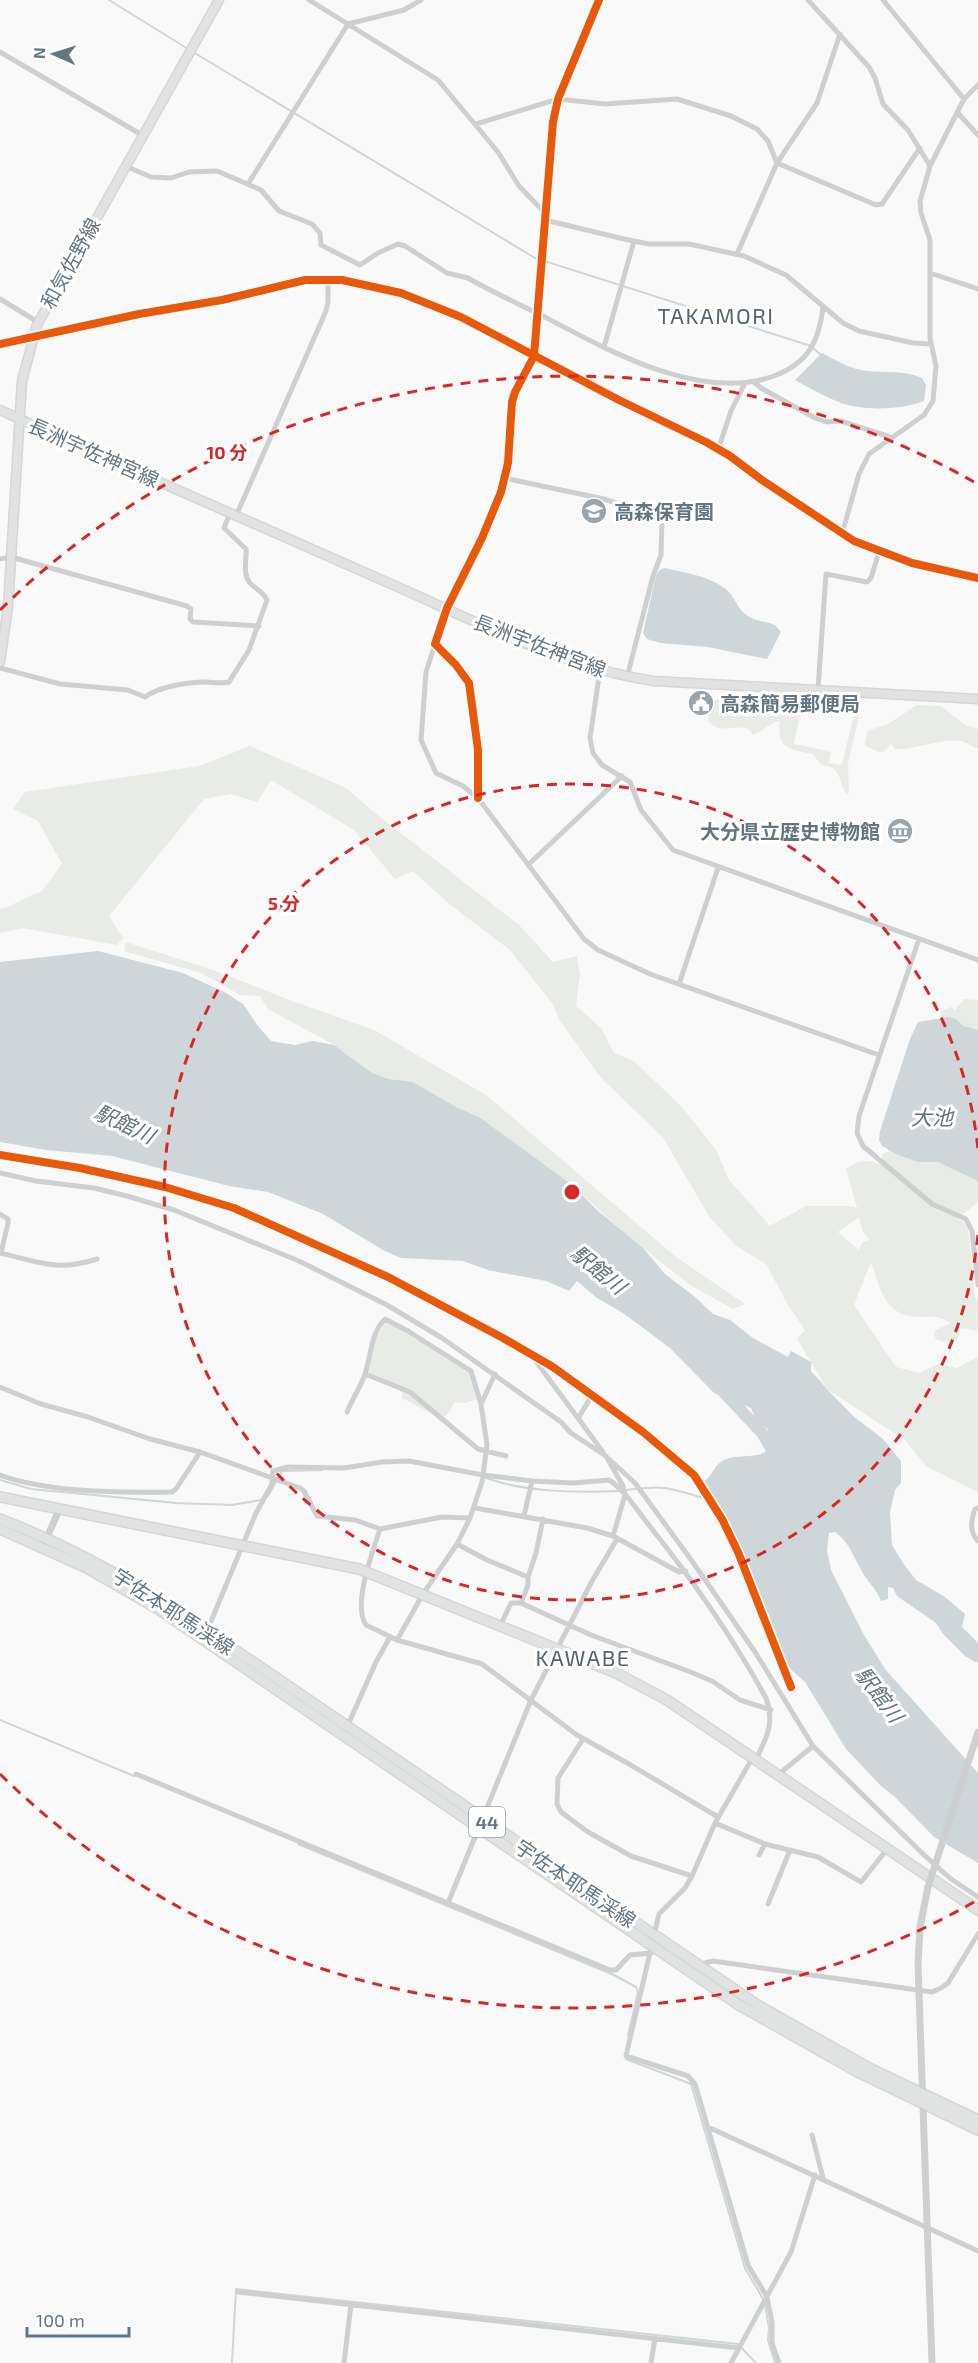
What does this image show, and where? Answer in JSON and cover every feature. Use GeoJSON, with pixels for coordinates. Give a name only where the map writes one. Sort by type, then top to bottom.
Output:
{"type":"FeatureCollection","features":[{"type":"Feature","properties":{"kind":"main road","name":"和気佐野線"},"geometry":{"type":"LineString","coordinates":[[0,662],[8,618],[22,381],[33,337],[38,322],[219,0]]}},
{"type":"Feature","properties":{"kind":"main road","name":"長洲宇佐神宮線"},"geometry":{"type":"LineString","coordinates":[[0,410],[560,658],[600,670],[627,677],[692,684],[978,699]]}},
{"type":"Feature","properties":{"kind":"main road"},"geometry":{"type":"LineString","coordinates":[[0,1497],[365,1571],[557,1649],[647,1688],[779,1774],[978,1910]]}},
{"type":"Feature","properties":{"kind":"main road","name":"宇佐本耶馬渓線"},"geometry":{"type":"LineString","coordinates":[[0,1519],[129,1581],[207,1631],[344,1730],[653,1945],[978,2130]]}},
{"type":"Feature","properties":{"kind":"main road","name":"宇佐本耶馬渓線"},"geometry":{"type":"LineString","coordinates":[[0,1529],[45,1542],[158,1609],[344,1730]]}},
{"type":"Feature","properties":{"kind":"main road","name":"宇佐本耶馬渓線"},"geometry":{"type":"LineString","coordinates":[[923,2099],[978,2120]]}},
{"type":"Feature","properties":{"kind":"street"},"geometry":{"type":"LineString","coordinates":[[309,0],[438,80],[476,124],[498,152],[519,186],[546,217],[634,241],[664,245],[689,244],[737,254],[786,275],[843,324],[859,331],[913,343],[931,344]]}},
{"type":"Feature","properties":{"kind":"street"},"geometry":{"type":"LineString","coordinates":[[248,184],[348,24],[404,10],[421,0]]}},
{"type":"Feature","properties":{"kind":"street"},"geometry":{"type":"LineString","coordinates":[[599,0],[558,99],[553,122],[534,356],[512,402],[508,463],[501,492],[482,538],[447,608],[426,672],[421,740],[436,773],[463,786],[478,798],[590,945],[635,968],[879,1055]]}},
{"type":"Feature","properties":{"kind":"street"},"geometry":{"type":"LineString","coordinates":[[808,0],[869,67],[883,104],[908,130],[930,166]]}},
{"type":"Feature","properties":{"kind":"street"},"geometry":{"type":"LineString","coordinates":[[883,0],[964,99]]}},
{"type":"Feature","properties":{"kind":"street"},"geometry":{"type":"LineString","coordinates":[[737,254],[777,163],[817,103],[840,34]]}},
{"type":"Feature","properties":{"kind":"street"},"geometry":{"type":"LineString","coordinates":[[0,52],[142,135]]}},
{"type":"Feature","properties":{"kind":"street"},"geometry":{"type":"LineString","coordinates":[[842,534],[863,464],[869,454],[924,415],[933,401],[936,366],[931,344],[930,240],[921,213],[920,201],[930,166],[957,112],[964,99],[978,86]]}},
{"type":"Feature","properties":{"kind":"street"},"geometry":{"type":"LineString","coordinates":[[476,124],[558,99],[605,104],[677,99],[731,116],[757,129],[768,141],[777,163],[879,205],[882,204],[920,148]]}},
{"type":"Feature","properties":{"kind":"street"},"geometry":{"type":"LineString","coordinates":[[957,112],[978,135]]}},
{"type":"Feature","properties":{"kind":"street"},"geometry":{"type":"LineString","coordinates":[[125,166],[151,177],[171,178],[189,172],[217,171],[265,193],[279,211],[316,227],[320,232],[321,245],[360,265],[393,245],[405,246],[447,273],[468,278],[604,347],[663,372],[703,381],[754,382],[785,371],[810,352],[818,337],[823,307]]}},
{"type":"Feature","properties":{"kind":"street"},"geometry":{"type":"LineString","coordinates":[[604,347],[634,241]]}},
{"type":"Feature","properties":{"kind":"street"},"geometry":{"type":"LineString","coordinates":[[930,273],[978,289]]}},
{"type":"Feature","properties":{"kind":"street"},"geometry":{"type":"LineString","coordinates":[[0,668],[60,684],[128,690],[145,697],[154,690],[169,687],[202,682],[229,682],[249,650],[267,600],[265,595],[248,580],[246,549],[224,528],[233,514],[326,311],[328,279]]}},
{"type":"Feature","properties":{"kind":"street"},"geometry":{"type":"LineString","coordinates":[[0,344],[222,300],[305,280],[328,279],[401,293],[442,307],[718,450],[842,534],[879,552],[918,565],[978,578]]}},
{"type":"Feature","properties":{"kind":"street"},"geometry":{"type":"LineString","coordinates":[[0,299],[38,322]]}},
{"type":"Feature","properties":{"kind":"street"},"geometry":{"type":"LineString","coordinates":[[754,382],[815,418],[827,422],[841,421],[890,437]]}},
{"type":"Feature","properties":{"kind":"street"},"geometry":{"type":"LineString","coordinates":[[718,450],[731,411],[745,383]]}},
{"type":"Feature","properties":{"kind":"street"},"geometry":{"type":"LineString","coordinates":[[504,478],[604,499],[662,518],[661,555],[652,576],[627,677]]}},
{"type":"Feature","properties":{"kind":"street"},"geometry":{"type":"LineString","coordinates":[[818,689],[826,574],[867,582],[871,578],[879,552]]}},
{"type":"Feature","properties":{"kind":"street"},"geometry":{"type":"LineString","coordinates":[[0,559],[11,558],[187,606],[191,609],[190,619],[193,622],[259,626]]}},
{"type":"Feature","properties":{"kind":"street"},"geometry":{"type":"LineString","coordinates":[[435,644],[456,665],[469,683],[478,750],[478,798]]}},
{"type":"Feature","properties":{"kind":"street"},"geometry":{"type":"LineString","coordinates":[[600,670],[591,745],[593,753],[602,765],[622,776],[633,786],[641,810],[673,850],[978,960]]}},
{"type":"Feature","properties":{"kind":"street"},"geometry":{"type":"LineString","coordinates":[[528,865],[622,776]]}},
{"type":"Feature","properties":{"kind":"street"},"geometry":{"type":"LineString","coordinates":[[679,984],[718,868]]}},
{"type":"Feature","properties":{"kind":"street"},"geometry":{"type":"LineString","coordinates":[[919,939],[857,1121],[858,1138],[873,1155],[932,1204],[963,1217],[969,1222],[978,1285]]}},
{"type":"Feature","properties":{"kind":"street"},"geometry":{"type":"LineString","coordinates":[[0,1155],[46,1161],[165,1187],[234,1208],[388,1277],[530,1354],[592,1395],[643,1432],[694,1475],[717,1510],[738,1552],[791,1687]]}},
{"type":"Feature","properties":{"kind":"street"},"geometry":{"type":"LineString","coordinates":[[0,1173],[36,1181],[94,1188],[174,1210],[299,1261],[347,1284],[442,1338],[561,1422],[571,1433],[606,1456],[635,1483],[699,1570],[755,1652],[813,1746],[923,1854],[951,1879],[978,1897]]}},
{"type":"Feature","properties":{"kind":"street"},"geometry":{"type":"LineString","coordinates":[[0,1214],[8,1219],[1,1253],[61,1267],[97,1259]]}},
{"type":"Feature","properties":{"kind":"street"},"geometry":{"type":"LineString","coordinates":[[347,1412],[365,1374],[370,1349],[385,1319],[389,1319],[469,1370],[481,1404],[487,1453],[475,1508],[457,1544],[423,1594],[397,1640]]}},
{"type":"Feature","properties":{"kind":"street"},"geometry":{"type":"LineString","coordinates":[[448,1903],[531,1700],[615,1537],[625,1495],[623,1486],[606,1456],[530,1354]]}},
{"type":"Feature","properties":{"kind":"street"},"geometry":{"type":"LineString","coordinates":[[365,1374],[410,1392],[478,1449],[506,1456]]}},
{"type":"Feature","properties":{"kind":"street"},"geometry":{"type":"LineString","coordinates":[[481,1404],[495,1374]]}},
{"type":"Feature","properties":{"kind":"street"},"geometry":{"type":"LineString","coordinates":[[0,1387],[41,1404],[88,1417],[150,1439],[200,1452],[303,1489],[317,1516],[355,1520],[380,1529],[442,1517],[470,1518]]}},
{"type":"Feature","properties":{"kind":"street"},"geometry":{"type":"LineString","coordinates":[[579,1417],[592,1395]]}},
{"type":"Feature","properties":{"kind":"street"},"geometry":{"type":"LineString","coordinates":[[0,1475],[13,1480],[53,1486],[119,1492],[172,1492],[200,1452]]}},
{"type":"Feature","properties":{"kind":"street"},"geometry":{"type":"LineString","coordinates":[[207,1631],[242,1545],[273,1479],[273,1471],[288,1467],[344,1468],[398,1461],[431,1463],[483,1475],[532,1481],[573,1483],[609,1480],[625,1495],[686,1571],[746,1662],[766,1698],[771,1710],[770,1729],[755,1758],[718,1816],[685,1888],[659,1914],[626,2056],[692,2079],[698,2089],[748,2265],[766,2297],[772,2322],[772,2343],[779,2363]]}},
{"type":"Feature","properties":{"kind":"street"},"geometry":{"type":"LineString","coordinates":[[524,1516],[532,1481]]}},
{"type":"Feature","properties":{"kind":"street"},"geometry":{"type":"LineString","coordinates":[[45,1542],[60,1508]]}},
{"type":"Feature","properties":{"kind":"street"},"geometry":{"type":"LineString","coordinates":[[475,1508],[587,1528],[615,1537],[679,1572],[686,1571]]}},
{"type":"Feature","properties":{"kind":"street"},"geometry":{"type":"LineString","coordinates":[[978,1508],[975,1509],[971,1521],[973,1535],[978,1541]]}},
{"type":"Feature","properties":{"kind":"street"},"geometry":{"type":"LineString","coordinates":[[521,1603],[528,1585],[528,1576],[536,1553],[543,1519]]}},
{"type":"Feature","properties":{"kind":"street"},"geometry":{"type":"LineString","coordinates":[[380,1529],[365,1571],[362,1619],[369,1628],[397,1640],[482,1664],[583,1739],[638,1768],[718,1816]]}},
{"type":"Feature","properties":{"kind":"street"},"geometry":{"type":"LineString","coordinates":[[457,1544],[487,1560],[528,1576]]}},
{"type":"Feature","properties":{"kind":"street"},"geometry":{"type":"LineString","coordinates":[[500,1626],[511,1603],[521,1603],[603,1640],[688,1671],[712,1682],[745,1703],[771,1710]]}},
{"type":"Feature","properties":{"kind":"street"},"geometry":{"type":"LineString","coordinates":[[344,1730],[372,1669],[390,1637]]}},
{"type":"Feature","properties":{"kind":"street"},"geometry":{"type":"LineString","coordinates":[[932,2363],[918,1989],[919,1934],[928,1887],[978,1732]]}},
{"type":"Feature","properties":{"kind":"street"},"geometry":{"type":"LineString","coordinates":[[583,1739],[557,1781],[557,1804],[561,1812],[588,1832],[631,1856],[692,1876]]}},
{"type":"Feature","properties":{"kind":"street"},"geometry":{"type":"LineString","coordinates":[[779,1774],[813,1746]]}},
{"type":"Feature","properties":{"kind":"street"},"geometry":{"type":"LineString","coordinates":[[136,1774],[610,1970],[616,1970],[630,1955],[653,1945]]}},
{"type":"Feature","properties":{"kind":"street"},"geometry":{"type":"LineString","coordinates":[[715,1823],[765,1844],[822,1858],[861,1882],[888,1848]]}},
{"type":"Feature","properties":{"kind":"street"},"geometry":{"type":"LineString","coordinates":[[759,1855],[765,1844]]}},
{"type":"Feature","properties":{"kind":"street"},"geometry":{"type":"LineString","coordinates":[[768,1904],[790,1850]]}},
{"type":"Feature","properties":{"kind":"street"},"geometry":{"type":"LineString","coordinates":[[698,1972],[707,1962],[721,1962],[932,1992],[948,1983],[978,1934]]}},
{"type":"Feature","properties":{"kind":"street"},"geometry":{"type":"LineString","coordinates":[[708,2127],[978,2251]]}},
{"type":"Feature","properties":{"kind":"street"},"geometry":{"type":"LineString","coordinates":[[812,2135],[823,2178]]}},
{"type":"Feature","properties":{"kind":"street"},"geometry":{"type":"LineString","coordinates":[[731,2363],[794,2246],[815,2175]]}},
{"type":"Feature","properties":{"kind":"street"},"geometry":{"type":"LineString","coordinates":[[238,2292],[739,2348]]}},
{"type":"Feature","properties":{"kind":"street"},"geometry":{"type":"LineString","coordinates":[[344,2363],[351,2304]]}},
{"type":"Feature","properties":{"kind":"street"},"geometry":{"type":"LineString","coordinates":[[651,2363],[655,2338]]}},
{"type":"Feature","properties":{"kind":"shaded area"},"geometry":{"type":"Polygon","coordinates":[[[815,694],[818,698],[816,702],[802,703],[794,744],[828,751],[831,753],[828,763],[842,765],[854,714],[859,717],[848,763],[849,793],[846,794],[833,768],[821,765],[813,754],[791,749],[783,743],[779,730],[780,721],[753,735],[749,729],[722,728],[708,721],[708,710],[715,700],[815,694]]]}},
{"type":"Feature","properties":{"kind":"shaded area"},"geometry":{"type":"Polygon","coordinates":[[[917,705],[941,706],[965,725],[978,729],[978,748],[953,741],[903,749],[895,749],[891,744],[885,751],[880,752],[865,746],[867,731],[888,724],[917,705]]]}},
{"type":"Feature","properties":{"kind":"shaded area"},"geometry":{"type":"Polygon","coordinates":[[[250,746],[346,788],[519,925],[553,962],[577,956],[580,975],[576,1006],[601,1028],[614,1053],[634,1061],[682,1107],[716,1150],[729,1180],[770,1226],[806,1206],[857,1208],[846,1169],[855,1163],[864,1161],[882,1165],[882,1154],[897,1148],[910,1150],[978,1176],[978,1202],[956,1220],[963,1221],[968,1229],[975,1296],[978,1301],[977,1331],[961,1328],[957,1339],[947,1342],[936,1339],[934,1334],[936,1330],[951,1323],[935,1317],[907,1315],[891,1307],[881,1291],[871,1262],[854,1305],[896,1367],[919,1373],[938,1364],[957,1368],[978,1357],[978,1492],[927,1467],[906,1441],[827,1389],[797,1339],[805,1330],[788,1305],[766,1264],[735,1245],[709,1216],[662,1136],[602,1079],[560,1021],[552,1003],[510,950],[448,903],[413,871],[395,879],[354,830],[271,780],[257,802],[231,794],[204,799],[109,916],[123,938],[117,945],[23,928],[0,933],[0,909],[41,892],[62,864],[38,821],[13,809],[25,792],[199,766],[250,746]],[[859,1217],[838,1232],[859,1250],[863,1242],[870,1240],[863,1232],[859,1217]]]}},
{"type":"Feature","properties":{"kind":"shaded area"},"geometry":{"type":"Polygon","coordinates":[[[126,942],[213,970],[374,1030],[486,1095],[676,1257],[745,1304],[733,1309],[690,1285],[623,1232],[571,1184],[479,1117],[456,1107],[413,1082],[389,1079],[372,1073],[334,1045],[268,1009],[260,996],[240,995],[201,973],[124,951],[126,942]]]}},
{"type":"Feature","properties":{"kind":"shaded area"},"geometry":{"type":"Polygon","coordinates":[[[964,999],[978,1000],[978,1036],[942,1021],[940,1017],[942,1010],[952,1007],[955,1010],[964,999]]]}},
{"type":"Feature","properties":{"kind":"shaded area"},"geometry":{"type":"Polygon","coordinates":[[[385,1322],[389,1322],[469,1371],[478,1399],[465,1403],[454,1402],[451,1410],[442,1419],[402,1398],[402,1392],[368,1372],[376,1338],[385,1322]]]}},
{"type":"Feature","properties":{"kind":"water"},"geometry":{"type":"Polygon","coordinates":[[[822,353],[861,370],[907,374],[922,378],[926,385],[924,401],[894,408],[851,406],[835,401],[795,380],[822,353]]]}},
{"type":"Feature","properties":{"kind":"water"},"geometry":{"type":"Polygon","coordinates":[[[664,568],[695,575],[716,583],[730,593],[747,616],[775,625],[781,632],[767,659],[708,647],[660,643],[647,639],[643,633],[656,575],[664,568]]]}},
{"type":"Feature","properties":{"kind":"water"},"geometry":{"type":"Polygon","coordinates":[[[98,951],[183,973],[226,993],[243,1004],[271,1041],[295,1045],[312,1041],[334,1045],[372,1073],[389,1079],[413,1082],[456,1107],[479,1117],[571,1184],[598,1211],[643,1248],[665,1274],[713,1314],[730,1320],[753,1338],[788,1357],[791,1351],[811,1362],[811,1371],[827,1389],[853,1416],[883,1439],[901,1461],[901,1483],[895,1490],[890,1512],[892,1545],[916,1580],[945,1597],[965,1614],[962,1627],[978,1643],[978,1662],[975,1662],[965,1656],[944,1635],[936,1623],[897,1596],[893,1588],[888,1587],[888,1599],[881,1601],[847,1544],[835,1532],[829,1533],[827,1550],[831,1570],[864,1635],[885,1669],[978,1773],[978,1863],[934,1837],[881,1786],[846,1749],[805,1682],[789,1668],[746,1557],[705,1481],[724,1460],[757,1455],[769,1448],[767,1428],[758,1424],[751,1408],[714,1393],[670,1348],[623,1313],[597,1298],[577,1281],[569,1291],[546,1281],[488,1270],[463,1261],[401,1258],[383,1250],[323,1214],[268,1192],[229,1186],[112,1156],[46,1150],[0,1142],[0,962],[98,951]]]}},
{"type":"Feature","properties":{"kind":"water","name":"大池"},"geometry":{"type":"Polygon","coordinates":[[[948,1017],[956,1019],[963,1026],[978,1030],[978,1181],[938,1162],[918,1162],[896,1154],[882,1146],[879,1140],[910,1039],[918,1022],[948,1017]]]}},
{"type":"Feature","properties":{"kind":"waterway"},"geometry":{"type":"LineString","coordinates":[[109,0],[188,49]]}},
{"type":"Feature","properties":{"kind":"waterway"},"geometry":{"type":"LineString","coordinates":[[193,52],[535,258],[811,346],[821,355]]}},
{"type":"Feature","properties":{"kind":"waterway","name":"駅館川"},"geometry":{"type":"LineString","coordinates":[[719,1387],[762,1433],[776,1456]]}},
{"type":"Feature","properties":{"kind":"waterway"},"geometry":{"type":"LineString","coordinates":[[268,1496],[282,1471],[322,1470]]}},
{"type":"Feature","properties":{"kind":"waterway"},"geometry":{"type":"LineString","coordinates":[[484,1477],[532,1489],[602,1492],[664,1488],[718,1502]]}},
{"type":"Feature","properties":{"kind":"waterway"},"geometry":{"type":"LineString","coordinates":[[0,1480],[31,1489],[176,1503],[232,1505],[261,1500]]}},
{"type":"Feature","properties":{"kind":"waterway"},"geometry":{"type":"LineString","coordinates":[[0,1720],[134,1776]]}},
{"type":"Feature","properties":{"kind":"waterway"},"geometry":{"type":"LineString","coordinates":[[298,1844],[614,1975],[636,1987],[638,1992],[628,2036]]}},
{"type":"Feature","properties":{"kind":"waterway"},"geometry":{"type":"LineString","coordinates":[[626,2059],[691,2084],[745,2268],[763,2299]]}},
{"type":"Feature","properties":{"kind":"waterway"},"geometry":{"type":"LineString","coordinates":[[232,2363],[236,2289],[738,2344],[756,2363]]}},
{"type":"Feature","properties":{"kind":"waterway"},"geometry":{"type":"LineString","coordinates":[[765,2304],[769,2328],[768,2340],[775,2363]]}},
{"type":"Feature","properties":{"kind":"cycle path"},"geometry":{"type":"LineString","coordinates":[[478,798],[478,750],[469,683],[456,665],[435,644],[447,608],[482,538],[501,492],[508,463],[512,402],[534,356],[553,122],[558,99],[599,0]]}},
{"type":"Feature","properties":{"kind":"cycle path"},"geometry":{"type":"LineString","coordinates":[[0,344],[139,314],[222,300],[305,280],[342,280],[401,293],[461,317],[619,400],[706,442],[854,541],[912,563],[978,578]]}},
{"type":"Feature","properties":{"kind":"cycle path"},"geometry":{"type":"LineString","coordinates":[[0,1155],[80,1168],[165,1187],[234,1208],[388,1277],[553,1367],[643,1432],[694,1475],[722,1519],[738,1552],[791,1687]]}},
{"type":"Feature","properties":{"kind":"place","name":"高森保育園"},"geometry":{"type":"Point","coordinates":[594,511]}},
{"type":"Feature","properties":{"kind":"place","name":"高森簡易郵便局"},"geometry":{"type":"Point","coordinates":[701,703]}},
{"type":"Feature","properties":{"kind":"place","name":"大分県立歴史博物館"},"geometry":{"type":"Point","coordinates":[900,831]}},
{"type":"Feature","properties":{"kind":"district","name":"TAKAMORI"},"geometry":{"type":"Point","coordinates":[716,315]}},
{"type":"Feature","properties":{"kind":"district","name":"KAWABE"},"geometry":{"type":"Point","coordinates":[583,1657]}}]}
